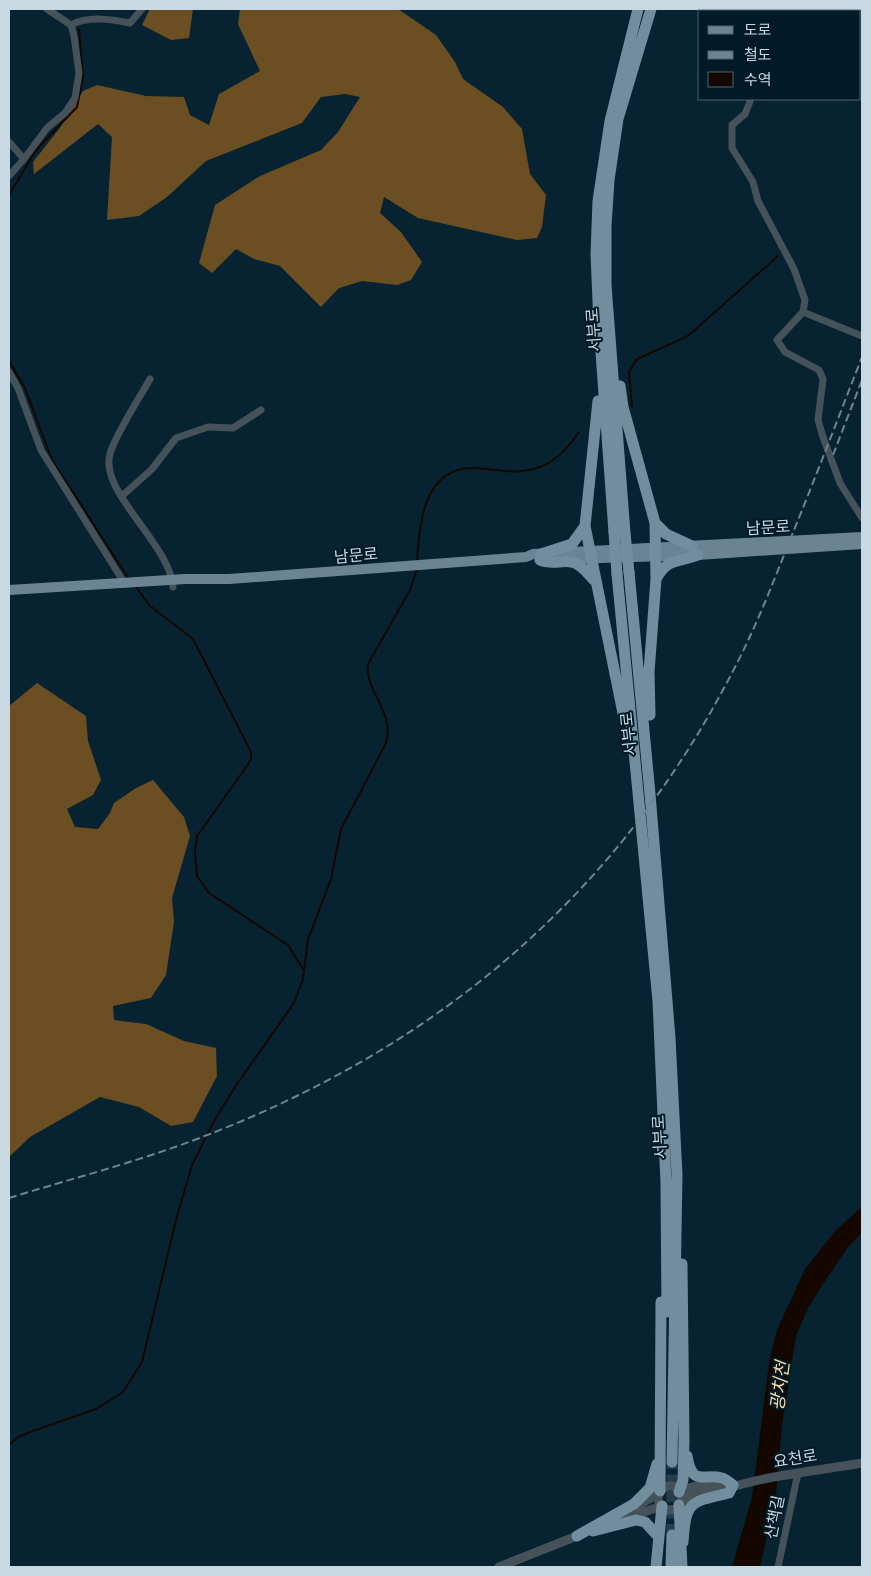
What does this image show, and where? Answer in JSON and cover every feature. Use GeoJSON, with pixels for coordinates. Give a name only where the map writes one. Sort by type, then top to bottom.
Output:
{"type":"FeatureCollection","features":[{"type":"Feature","properties":{"kind":"highway","name":"서부로"},"geometry":{"type":"LineString","coordinates":[[623,573],[638,796],[658,1001],[666,1183],[669,1461],[677,1175],[670,1038],[650,794],[619,532],[604,324],[596,254],[598,201],[610,121],[638,9]]}},
{"type":"Feature","properties":{"kind":"highway","name":"서부로"},"geometry":{"type":"LineString","coordinates":[[604,324],[609,180],[618,119],[651,9]]}},
{"type":"Feature","properties":{"kind":"highway"},"geometry":{"type":"LineString","coordinates":[[604,324],[623,407],[655,523],[656,579],[649,672],[650,794]]}},
{"type":"Feature","properties":{"kind":"highway"},"geometry":{"type":"LineString","coordinates":[[604,324],[598,419],[585,526],[594,580],[622,705],[638,796]]}},
{"type":"Feature","properties":{"kind":"highway"},"geometry":{"type":"LineString","coordinates":[[655,523],[666,534],[695,550],[688,559],[675,560],[667,564],[656,579]]}},
{"type":"Feature","properties":{"kind":"highway"},"geometry":{"type":"LineString","coordinates":[[585,526],[572,544],[540,557],[546,563],[572,562],[580,566],[594,580]]}},
{"type":"Feature","properties":{"kind":"highway"},"geometry":{"type":"LineString","coordinates":[[677,1175],[683,1279],[684,1440],[683,1480],[680,1499],[680,1537],[683,1542]]}},
{"type":"Feature","properties":{"kind":"highway"},"geometry":{"type":"LineString","coordinates":[[659,1492],[661,1291],[666,1183]]}},
{"type":"Feature","properties":{"kind":"highway"},"geometry":{"type":"LineString","coordinates":[[577,1536],[634,1504],[650,1488],[656,1468],[660,1440]]}},
{"type":"Feature","properties":{"kind":"highway"},"geometry":{"type":"LineString","coordinates":[[682,1567],[685,1514],[691,1505],[702,1499],[728,1493],[733,1485],[722,1478],[705,1479],[694,1474],[689,1469],[684,1440]]}},
{"type":"Feature","properties":{"kind":"highway"},"geometry":{"type":"LineString","coordinates":[[662,1506],[664,1535],[662,1567]]}},
{"type":"Feature","properties":{"kind":"highway"},"geometry":{"type":"LineString","coordinates":[[577,1536],[636,1520],[645,1522],[664,1535],[671,1567]]}},
{"type":"Feature","properties":{"kind":"highway"},"geometry":{"type":"LineString","coordinates":[[656,1567],[664,1535]]}},
{"type":"Feature","properties":{"kind":"main road","name":"남문로"},"geometry":{"type":"LineString","coordinates":[[695,550],[862,537]]}},
{"type":"Feature","properties":{"kind":"main road","name":"남문로"},"geometry":{"type":"LineString","coordinates":[[9,590],[173,583],[188,580],[526,557],[862,544]]}},
{"type":"Feature","properties":{"kind":"main road","name":"남문로"},"geometry":{"type":"LineString","coordinates":[[9,595],[131,584]]}},
{"type":"Feature","properties":{"kind":"street"},"geometry":{"type":"LineString","coordinates":[[9,176],[47,128],[65,113],[75,98],[78,72],[71,25],[47,9]]}},
{"type":"Feature","properties":{"kind":"street"},"geometry":{"type":"LineString","coordinates":[[71,25],[82,20],[117,20],[130,23],[142,9]]}},
{"type":"Feature","properties":{"kind":"street"},"geometry":{"type":"LineString","coordinates":[[750,100],[745,114],[732,125],[732,148],[752,182],[758,201],[794,269],[805,300],[803,312],[777,340],[785,352],[818,370],[823,379],[818,420],[840,483],[862,518]]}},
{"type":"Feature","properties":{"kind":"street"},"geometry":{"type":"LineString","coordinates":[[9,142],[24,159]]}},
{"type":"Feature","properties":{"kind":"street"},"geometry":{"type":"LineString","coordinates":[[803,312],[862,336]]}},
{"type":"Feature","properties":{"kind":"street"},"geometry":{"type":"LineString","coordinates":[[9,372],[18,388],[41,450],[131,584]]}},
{"type":"Feature","properties":{"kind":"street"},"geometry":{"type":"LineString","coordinates":[[150,379],[110,453],[109,472],[122,496],[169,567],[173,583]]}},
{"type":"Feature","properties":{"kind":"street"},"geometry":{"type":"LineString","coordinates":[[122,496],[152,469],[176,438],[208,426],[233,428],[261,410]]}},
{"type":"Feature","properties":{"kind":"street","name":"요천로"},"geometry":{"type":"LineString","coordinates":[[680,1499],[690,1487],[720,1483],[733,1485],[862,1463]]}},
{"type":"Feature","properties":{"kind":"street","name":"산책길"},"geometry":{"type":"LineString","coordinates":[[778,1567],[795,1473]]}},
{"type":"Feature","properties":{"kind":"street"},"geometry":{"type":"LineString","coordinates":[[577,1536],[659,1492],[671,1486],[680,1499],[670,1510],[658,1502],[659,1492]]}},
{"type":"Feature","properties":{"kind":"street"},"geometry":{"type":"LineString","coordinates":[[499,1567],[577,1536],[662,1506]]}},
{"type":"Feature","properties":{"kind":"shaded area"},"geometry":{"type":"Polygon","coordinates":[[[150,9],[193,9],[189,38],[171,40],[142,25],[150,9]]]}},
{"type":"Feature","properties":{"kind":"shaded area"},"geometry":{"type":"Polygon","coordinates":[[[240,9],[398,9],[436,35],[455,62],[463,79],[503,107],[522,129],[530,174],[546,195],[542,227],[537,238],[517,240],[418,218],[384,197],[380,213],[401,232],[422,262],[411,280],[397,285],[362,281],[339,288],[321,307],[280,266],[254,259],[236,249],[212,273],[199,263],[215,205],[260,176],[321,150],[338,132],[360,97],[345,94],[321,97],[302,123],[206,161],[167,197],[139,216],[107,220],[112,137],[98,124],[34,174],[33,162],[59,129],[83,91],[97,85],[146,96],[184,97],[190,115],[209,125],[219,94],[260,71],[238,24],[240,9]]]}},
{"type":"Feature","properties":{"kind":"shaded area"},"geometry":{"type":"Polygon","coordinates":[[[37,683],[86,716],[88,741],[101,780],[93,795],[67,809],[75,827],[98,829],[110,813],[114,803],[136,788],[153,780],[184,817],[190,836],[172,898],[174,922],[166,975],[151,998],[113,1006],[114,1020],[146,1024],[184,1041],[216,1048],[217,1076],[193,1122],[171,1126],[139,1107],[100,1097],[30,1137],[9,1157],[9,706],[37,683]]]}},
{"type":"Feature","properties":{"kind":"water","name":"광치천"},"geometry":{"type":"Polygon","coordinates":[[[862,1207],[862,1233],[848,1247],[821,1287],[808,1308],[796,1336],[782,1426],[776,1495],[760,1567],[732,1567],[752,1497],[769,1362],[777,1330],[805,1269],[836,1230],[862,1207]]]}},
{"type":"Feature","properties":{"kind":"waterway"},"geometry":{"type":"LineString","coordinates":[[9,195],[36,150],[77,107],[83,77],[79,29]]}},
{"type":"Feature","properties":{"kind":"waterway"},"geometry":{"type":"LineString","coordinates":[[632,407],[629,372],[637,359],[688,336],[778,256]]}},
{"type":"Feature","properties":{"kind":"waterway"},"geometry":{"type":"LineString","coordinates":[[9,361],[25,388],[52,460],[129,579]]}},
{"type":"Feature","properties":{"kind":"waterway"},"geometry":{"type":"LineString","coordinates":[[417,562],[423,515],[435,486],[445,476],[459,470],[476,468],[500,471],[525,471],[540,467],[558,457],[579,432]]}},
{"type":"Feature","properties":{"kind":"waterway"},"geometry":{"type":"LineString","coordinates":[[9,1445],[18,1437],[30,1432],[96,1409],[123,1392],[142,1362],[177,1216],[192,1165],[214,1121],[235,1087],[294,1003],[303,979],[308,939],[331,879],[341,829],[386,743],[387,721],[371,684],[368,664],[410,590],[417,569]]}},
{"type":"Feature","properties":{"kind":"waterway"},"geometry":{"type":"LineString","coordinates":[[135,586],[150,606],[193,639],[251,752],[251,759],[247,766],[197,836],[195,852],[197,876],[209,893],[288,945],[303,969]]}},
{"type":"Feature","properties":{"kind":"tunnel"},"geometry":{"type":"LineString","coordinates":[[672,1462],[672,1535]]}},
{"type":"Feature","properties":{"kind":"railway"},"geometry":{"type":"LineString","coordinates":[[9,1198],[190,1142],[299,1095],[377,1052],[450,1004],[518,949],[581,889],[638,822],[689,749],[734,669],[772,586],[862,357]]}},
{"type":"Feature","properties":{"kind":"railway"},"geometry":{"type":"LineString","coordinates":[[833,455],[862,380]]}}]}
